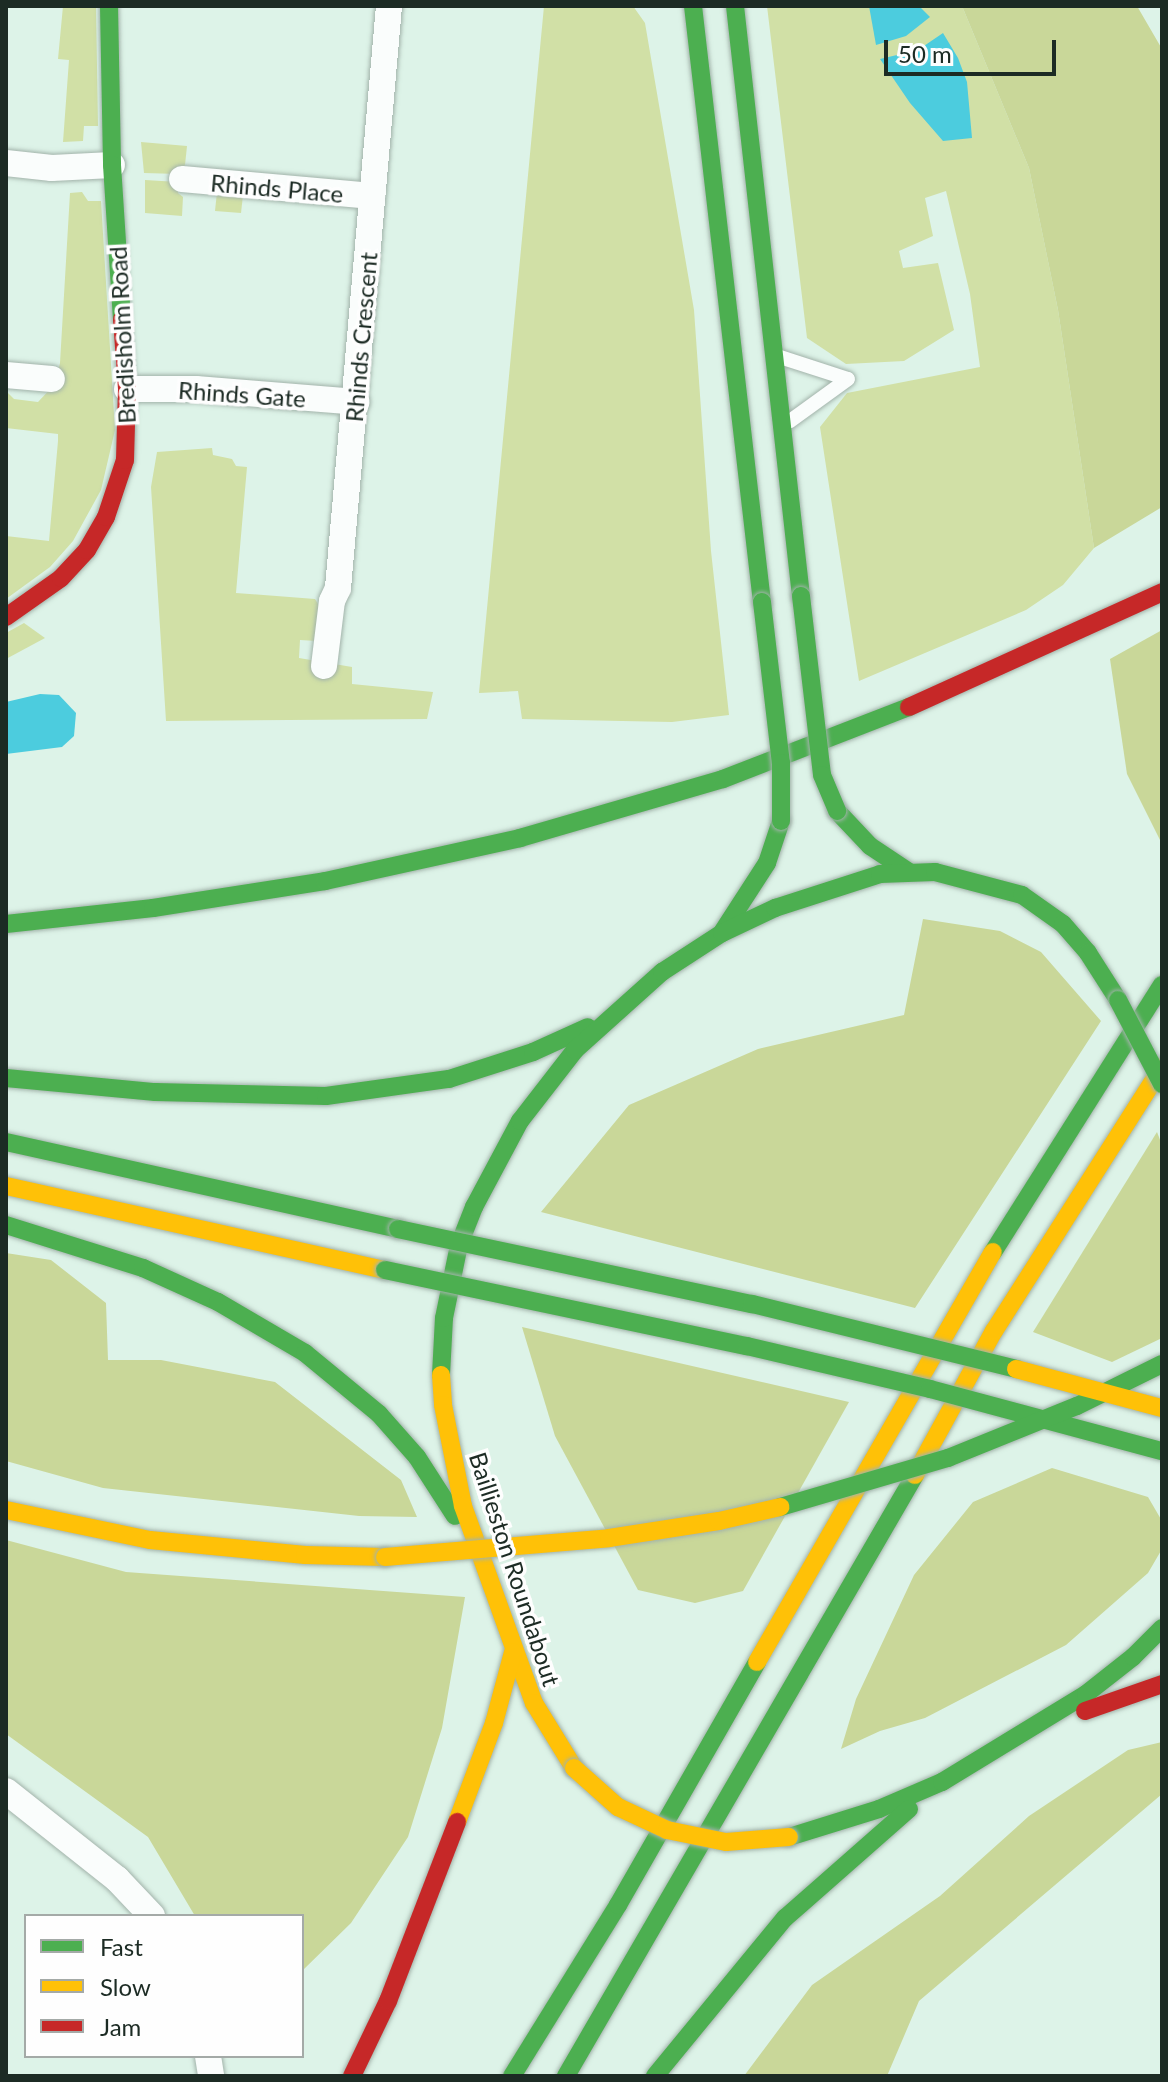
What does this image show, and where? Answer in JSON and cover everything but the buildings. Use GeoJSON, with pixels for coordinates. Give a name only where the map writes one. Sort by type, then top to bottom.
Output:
{"type":"FeatureCollection","features":[{"type":"Feature","properties":{"kind":"main road","name":"Bredisholm Road"},"geometry":{"type":"LineString","coordinates":[[6,617],[61,578],[87,550],[106,517],[125,460],[127,389],[112,165],[109,6]]}},
{"type":"Feature","properties":{"kind":"main road"},"geometry":{"type":"LineString","coordinates":[[693,6],[781,763],[781,821],[761,875],[722,933]]}},
{"type":"Feature","properties":{"kind":"main road"},"geometry":{"type":"LineString","coordinates":[[735,6],[822,775],[837,811],[860,838],[909,872]]}},
{"type":"Feature","properties":{"kind":"main road"},"geometry":{"type":"LineString","coordinates":[[6,924],[153,908],[325,881],[520,838],[601,816],[723,779],[886,717],[1007,666],[1162,592]]}},
{"type":"Feature","properties":{"kind":"main road","name":"Baillieston Roundabout"},"geometry":{"type":"LineString","coordinates":[[1162,1084],[1118,1000],[1088,953],[1042,906],[998,886],[935,872],[909,872],[880,874],[775,908],[722,933],[662,972],[575,1050],[520,1121],[474,1207],[459,1245],[449,1283],[440,1362],[443,1405],[463,1506],[513,1652],[534,1703],[574,1768],[618,1807],[667,1830],[726,1842],[789,1837],[879,1809],[942,1782],[1032,1729],[1112,1675],[1162,1628]]}},
{"type":"Feature","properties":{"kind":"main road"},"geometry":{"type":"LineString","coordinates":[[512,2076],[618,1905],[989,1258],[1162,985]]}},
{"type":"Feature","properties":{"kind":"main road"},"geometry":{"type":"LineString","coordinates":[[6,1078],[221,1095],[326,1096],[369,1092],[449,1079],[533,1052],[610,1016]]}},
{"type":"Feature","properties":{"kind":"main road"},"geometry":{"type":"LineString","coordinates":[[566,2076],[870,1556],[994,1331],[1162,1067]]}},
{"type":"Feature","properties":{"kind":"main road"},"geometry":{"type":"LineString","coordinates":[[6,1142],[782,1311],[1162,1408]]}},
{"type":"Feature","properties":{"kind":"main road"},"geometry":{"type":"LineString","coordinates":[[6,1186],[762,1350],[930,1389],[1162,1451]]}},
{"type":"Feature","properties":{"kind":"main road"},"geometry":{"type":"LineString","coordinates":[[6,1225],[143,1268],[218,1302],[305,1353],[379,1414],[417,1457],[445,1499],[487,1578]]}},
{"type":"Feature","properties":{"kind":"main road"},"geometry":{"type":"LineString","coordinates":[[6,1510],[150,1540],[305,1555],[385,1557],[609,1538],[719,1521],[800,1502],[948,1458],[1077,1406],[1162,1364]]}},
{"type":"Feature","properties":{"kind":"main road"},"geometry":{"type":"LineString","coordinates":[[352,2076],[388,2001],[429,1900],[494,1723],[513,1652]]}},
{"type":"Feature","properties":{"kind":"main road"},"geometry":{"type":"LineString","coordinates":[[1032,1729],[1162,1684]]}},
{"type":"Feature","properties":{"kind":"main road"},"geometry":{"type":"LineString","coordinates":[[655,2076],[785,1918],[841,1866],[942,1782]]}},
{"type":"Feature","properties":{"kind":"street","name":"Rhinds Crescent"},"geometry":{"type":"LineString","coordinates":[[324,666],[332,601],[338,588],[389,6]]}},
{"type":"Feature","properties":{"kind":"street"},"geometry":{"type":"LineString","coordinates":[[6,163],[52,168],[112,165]]}},
{"type":"Feature","properties":{"kind":"street","name":"Rhinds Place"},"geometry":{"type":"LineString","coordinates":[[182,179],[372,196]]}},
{"type":"Feature","properties":{"kind":"street"},"geometry":{"type":"LineString","coordinates":[[6,375],[52,379]]}},
{"type":"Feature","properties":{"kind":"street","name":"Rhinds Gate"},"geometry":{"type":"LineString","coordinates":[[127,389],[196,389],[356,402]]}},
{"type":"Feature","properties":{"kind":"street"},"geometry":{"type":"LineString","coordinates":[[6,1791],[117,1879],[150,1914]]}},
{"type":"Feature","properties":{"kind":"lane"},"geometry":{"type":"LineString","coordinates":[[776,356],[848,379],[783,426]]}},
{"type":"Feature","properties":{"kind":"green space"},"geometry":{"type":"Polygon","coordinates":[[[63,6],[96,6],[98,126],[84,126],[83,141],[63,142],[69,60],[58,59],[63,6]]]}},
{"type":"Feature","properties":{"kind":"green space"},"geometry":{"type":"Polygon","coordinates":[[[544,6],[633,6],[645,23],[694,310],[711,551],[729,715],[672,722],[522,719],[518,691],[479,693],[544,6]]]}},
{"type":"Feature","properties":{"kind":"green space"},"geometry":{"type":"Polygon","coordinates":[[[767,6],[962,6],[1029,168],[1058,310],[1094,548],[1063,585],[1026,610],[859,681],[820,427],[847,393],[980,367],[970,294],[946,191],[925,198],[933,236],[899,251],[903,268],[938,263],[954,330],[904,361],[846,364],[807,338],[767,6]]]}},
{"type":"Feature","properties":{"kind":"green space"},"geometry":{"type":"Polygon","coordinates":[[[962,6],[1137,6],[1162,49],[1162,507],[1094,548],[1058,310],[1029,168],[962,6]]]}},
{"type":"Feature","properties":{"kind":"green space"},"geometry":{"type":"Polygon","coordinates":[[[141,142],[187,146],[185,165],[178,174],[144,173],[141,142]]]}},
{"type":"Feature","properties":{"kind":"green space"},"geometry":{"type":"Polygon","coordinates":[[[145,180],[178,182],[178,193],[183,197],[182,216],[145,213],[145,180]]]}},
{"type":"Feature","properties":{"kind":"green space"},"geometry":{"type":"Polygon","coordinates":[[[82,192],[88,201],[101,201],[115,430],[101,490],[73,541],[50,567],[6,599],[6,536],[49,541],[58,434],[6,428],[6,391],[14,399],[38,402],[55,384],[60,363],[70,193],[82,192]]]}},
{"type":"Feature","properties":{"kind":"green space"},"geometry":{"type":"Polygon","coordinates":[[[217,192],[243,195],[241,213],[215,211],[217,192]]]}},
{"type":"Feature","properties":{"kind":"green space"},"geometry":{"type":"Polygon","coordinates":[[[212,448],[213,455],[232,459],[236,466],[247,467],[236,593],[315,599],[320,607],[317,641],[300,640],[299,658],[352,667],[352,684],[433,692],[427,719],[166,721],[151,487],[157,452],[212,448]]]}},
{"type":"Feature","properties":{"kind":"green space"},"geometry":{"type":"Polygon","coordinates":[[[24,623],[45,638],[6,659],[6,633],[24,623]]]}},
{"type":"Feature","properties":{"kind":"green space"},"geometry":{"type":"Polygon","coordinates":[[[1162,630],[1162,844],[1127,774],[1110,659],[1162,630]]]}},
{"type":"Feature","properties":{"kind":"green space"},"geometry":{"type":"Polygon","coordinates":[[[923,919],[1000,931],[1041,952],[1101,1021],[915,1308],[541,1212],[629,1105],[758,1049],[904,1015],[923,919]]]}},
{"type":"Feature","properties":{"kind":"green space"},"geometry":{"type":"Polygon","coordinates":[[[1157,1132],[1162,1145],[1162,1338],[1112,1362],[1033,1332],[1157,1132]]]}},
{"type":"Feature","properties":{"kind":"green space"},"geometry":{"type":"Polygon","coordinates":[[[6,1253],[51,1260],[106,1303],[108,1360],[161,1360],[275,1382],[401,1480],[417,1517],[359,1516],[103,1488],[6,1461],[6,1253]]]}},
{"type":"Feature","properties":{"kind":"green space"},"geometry":{"type":"Polygon","coordinates":[[[522,1327],[849,1402],[743,1591],[695,1603],[638,1590],[555,1436],[522,1327]]]}},
{"type":"Feature","properties":{"kind":"green space"},"geometry":{"type":"Polygon","coordinates":[[[1052,1468],[1148,1497],[1162,1521],[1162,1549],[1148,1573],[1066,1645],[925,1718],[880,1731],[841,1749],[856,1699],[914,1575],[973,1502],[1052,1468]]]}},
{"type":"Feature","properties":{"kind":"green space"},"geometry":{"type":"Polygon","coordinates":[[[6,1540],[126,1572],[465,1597],[442,1728],[408,1837],[351,1923],[304,1969],[304,1914],[194,1914],[148,1837],[6,1734],[6,1540]]]}},
{"type":"Feature","properties":{"kind":"green space"},"geometry":{"type":"Polygon","coordinates":[[[1162,1742],[1162,1794],[919,2001],[887,2076],[744,2076],[812,1985],[940,1896],[1029,1816],[1128,1750],[1162,1742]]]}},
{"type":"Feature","properties":{"kind":"water"},"geometry":{"type":"Polygon","coordinates":[[[869,6],[919,6],[930,17],[906,36],[876,45],[869,6]]]}},
{"type":"Feature","properties":{"kind":"water"},"geometry":{"type":"Polygon","coordinates":[[[943,33],[958,58],[967,82],[972,138],[943,141],[910,103],[880,59],[918,50],[943,33]]]}},
{"type":"Feature","properties":{"kind":"water"},"geometry":{"type":"Polygon","coordinates":[[[40,694],[59,695],[76,713],[74,736],[62,747],[6,754],[6,702],[40,694]]]}},
{"type":"Feature","properties":{"kind":"traffic: fast"},"geometry":{"type":"LineString","coordinates":[[109,6],[112,165],[122,319]]}},
{"type":"Feature","properties":{"kind":"traffic: fast"},"geometry":{"type":"LineString","coordinates":[[693,6],[762,602]]}},
{"type":"Feature","properties":{"kind":"traffic: fast"},"geometry":{"type":"LineString","coordinates":[[735,6],[801,596]]}},
{"type":"Feature","properties":{"kind":"traffic: fast"},"geometry":{"type":"LineString","coordinates":[[801,596],[822,775],[837,811]]}},
{"type":"Feature","properties":{"kind":"traffic: fast"},"geometry":{"type":"LineString","coordinates":[[762,602],[781,763],[781,821]]}},
{"type":"Feature","properties":{"kind":"traffic: fast"},"geometry":{"type":"LineString","coordinates":[[6,924],[153,908],[325,881],[520,838],[723,779],[909,707]]}},
{"type":"Feature","properties":{"kind":"traffic: fast"},"geometry":{"type":"LineString","coordinates":[[837,811],[870,846],[909,872]]}},
{"type":"Feature","properties":{"kind":"traffic: fast"},"geometry":{"type":"LineString","coordinates":[[723,931],[767,863],[781,821]]}},
{"type":"Feature","properties":{"kind":"traffic: fast"},"geometry":{"type":"LineString","coordinates":[[441,1375],[444,1318],[459,1245],[474,1207],[520,1121],[575,1050],[662,972],[722,933],[775,908],[880,874],[935,872],[1022,895],[1063,924],[1088,953],[1118,1000]]}},
{"type":"Feature","properties":{"kind":"traffic: fast"},"geometry":{"type":"LineString","coordinates":[[993,1252],[1162,985]]}},
{"type":"Feature","properties":{"kind":"traffic: fast"},"geometry":{"type":"LineString","coordinates":[[1118,1000],[1162,1084]]}},
{"type":"Feature","properties":{"kind":"traffic: fast"},"geometry":{"type":"LineString","coordinates":[[6,1078],[155,1092],[326,1096],[449,1079],[533,1052],[588,1027]]}},
{"type":"Feature","properties":{"kind":"traffic: fast"},"geometry":{"type":"LineString","coordinates":[[6,1142],[398,1229]]}},
{"type":"Feature","properties":{"kind":"traffic: fast"},"geometry":{"type":"LineString","coordinates":[[6,1225],[143,1268],[218,1302],[305,1353],[379,1414],[417,1457],[455,1516]]}},
{"type":"Feature","properties":{"kind":"traffic: fast"},"geometry":{"type":"LineString","coordinates":[[398,1229],[752,1304],[1016,1369]]}},
{"type":"Feature","properties":{"kind":"traffic: fast"},"geometry":{"type":"LineString","coordinates":[[385,1270],[747,1346],[930,1389],[1162,1451]]}},
{"type":"Feature","properties":{"kind":"traffic: fast"},"geometry":{"type":"LineString","coordinates":[[780,1507],[948,1458],[1077,1406],[1162,1364]]}},
{"type":"Feature","properties":{"kind":"traffic: fast"},"geometry":{"type":"LineString","coordinates":[[566,2076],[915,1475]]}},
{"type":"Feature","properties":{"kind":"traffic: fast"},"geometry":{"type":"LineString","coordinates":[[789,1837],[879,1809],[942,1782],[1086,1694],[1133,1657],[1162,1628]]}},
{"type":"Feature","properties":{"kind":"traffic: fast"},"geometry":{"type":"LineString","coordinates":[[512,2076],[618,1905],[757,1662]]}},
{"type":"Feature","properties":{"kind":"traffic: fast"},"geometry":{"type":"LineString","coordinates":[[655,2076],[785,1918],[909,1809]]}},
{"type":"Feature","properties":{"kind":"traffic: slow"},"geometry":{"type":"LineString","coordinates":[[915,1475],[994,1331],[1162,1067]]}},
{"type":"Feature","properties":{"kind":"traffic: slow"},"geometry":{"type":"LineString","coordinates":[[6,1186],[385,1270]]}},
{"type":"Feature","properties":{"kind":"traffic: slow"},"geometry":{"type":"LineString","coordinates":[[757,1662],[993,1252]]}},
{"type":"Feature","properties":{"kind":"traffic: slow"},"geometry":{"type":"LineString","coordinates":[[1016,1369],[1162,1408]]}},
{"type":"Feature","properties":{"kind":"traffic: slow"},"geometry":{"type":"LineString","coordinates":[[441,1375],[443,1405],[463,1506],[534,1703],[574,1768]]}},
{"type":"Feature","properties":{"kind":"traffic: slow"},"geometry":{"type":"LineString","coordinates":[[385,1557],[609,1538],[719,1521],[780,1507]]}},
{"type":"Feature","properties":{"kind":"traffic: slow"},"geometry":{"type":"LineString","coordinates":[[6,1510],[150,1540],[305,1555],[385,1557]]}},
{"type":"Feature","properties":{"kind":"traffic: slow"},"geometry":{"type":"LineString","coordinates":[[457,1822],[494,1723],[513,1652]]}},
{"type":"Feature","properties":{"kind":"traffic: slow"},"geometry":{"type":"LineString","coordinates":[[574,1768],[618,1807],[667,1830],[726,1842],[789,1837]]}},
{"type":"Feature","properties":{"kind":"traffic: jam"},"geometry":{"type":"LineString","coordinates":[[6,617],[61,578],[87,550],[106,517],[125,460],[127,389],[122,319]]}},
{"type":"Feature","properties":{"kind":"traffic: jam"},"geometry":{"type":"LineString","coordinates":[[909,707],[1162,592]]}},
{"type":"Feature","properties":{"kind":"traffic: jam"},"geometry":{"type":"LineString","coordinates":[[1085,1711],[1162,1684]]}},
{"type":"Feature","properties":{"kind":"traffic: jam"},"geometry":{"type":"LineString","coordinates":[[352,2076],[388,2001],[457,1822]]}}]}
